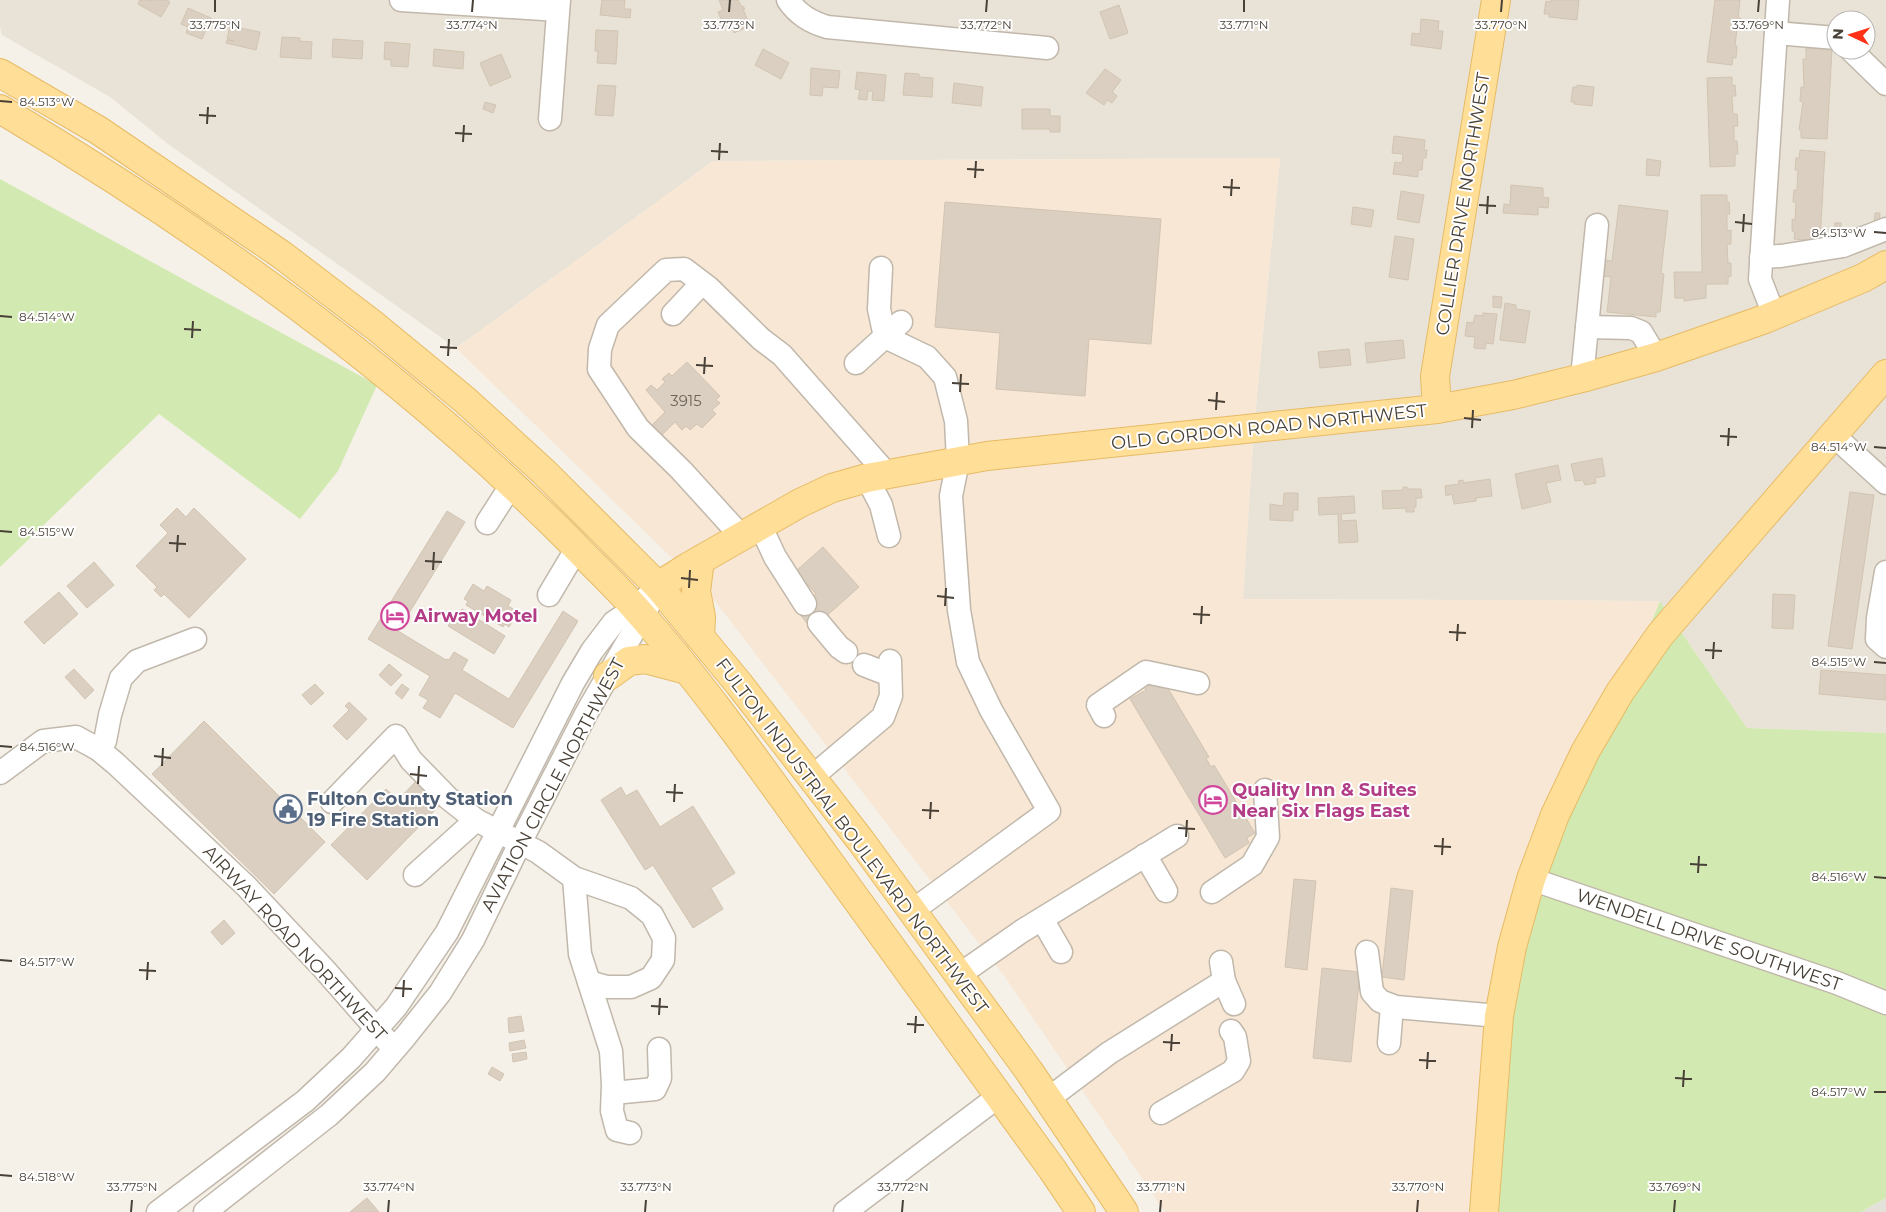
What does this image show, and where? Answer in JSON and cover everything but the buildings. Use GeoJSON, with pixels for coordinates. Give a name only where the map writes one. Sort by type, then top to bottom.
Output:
{"type":"FeatureCollection","features":[{"type":"Feature","properties":{"kind":"main road","name":"COLLIER DRIVE NORTHWEST"},"geometry":{"type":"LineString","coordinates":[[1437,409],[1435,376],[1496,0]]}},
{"type":"Feature","properties":{"kind":"main road","name":"FULTON INDUSTRIAL BOULEVARD NORTHWEST"},"geometry":{"type":"LineString","coordinates":[[0,73],[98,130],[282,255],[375,326],[465,400],[544,472],[658,586],[812,777],[912,911],[1048,1099],[1124,1212]]}},
{"type":"Feature","properties":{"kind":"main road","name":"FULTON INDUSTRIAL BOULEVARD NORTHWEST"},"geometry":{"type":"LineString","coordinates":[[0,109],[82,158],[267,283],[382,372],[450,428],[512,484],[577,548],[639,612],[715,704],[1081,1212]]}},
{"type":"Feature","properties":{"kind":"main road","name":"OLD GORDON ROAD NORTHWEST"},"geometry":{"type":"LineString","coordinates":[[658,586],[800,503],[832,488],[877,476],[987,456],[1437,409],[1513,395],[1656,357],[1774,315],[1863,278],[1886,266]]}},
{"type":"Feature","properties":{"kind":"main road"},"geometry":{"type":"LineString","coordinates":[[1484,1212],[1499,1016],[1512,948],[1531,879],[1555,815],[1585,752],[1620,692],[1660,635],[1832,434],[1886,374]]}},
{"type":"Feature","properties":{"kind":"main road"},"geometry":{"type":"LineString","coordinates":[[700,560],[696,591],[702,618],[700,637]]}},
{"type":"Feature","properties":{"kind":"main road"},"geometry":{"type":"LineString","coordinates":[[608,676],[629,661],[644,659],[687,670]]}},
{"type":"Feature","properties":{"kind":"street"},"geometry":{"type":"LineString","coordinates":[[401,0],[559,5],[550,119]]}},
{"type":"Feature","properties":{"kind":"street"},"geometry":{"type":"LineString","coordinates":[[788,0],[794,9],[810,22],[827,27],[1047,48]]}},
{"type":"Feature","properties":{"kind":"street"},"geometry":{"type":"LineString","coordinates":[[1774,315],[1760,279],[1760,256],[1778,0]]}},
{"type":"Feature","properties":{"kind":"street"},"geometry":{"type":"LineString","coordinates":[[1776,33],[1826,37]]}},
{"type":"Feature","properties":{"kind":"street"},"geometry":{"type":"LineString","coordinates":[[1861,60],[1886,84]]}},
{"type":"Feature","properties":{"kind":"street"},"geometry":{"type":"LineString","coordinates":[[1582,378],[1597,225]]}},
{"type":"Feature","properties":{"kind":"street"},"geometry":{"type":"LineString","coordinates":[[1760,256],[1781,256],[1843,246],[1886,229]]}},
{"type":"Feature","properties":{"kind":"street"},"geometry":{"type":"LineString","coordinates":[[880,268],[879,309],[885,337]]}},
{"type":"Feature","properties":{"kind":"street"},"geometry":{"type":"LineString","coordinates":[[805,604],[775,557],[751,531],[681,470],[638,428],[599,369],[600,348],[608,325],[666,270],[684,269],[782,356],[877,476],[888,536]]}},
{"type":"Feature","properties":{"kind":"street"},"geometry":{"type":"LineString","coordinates":[[672,314],[702,283]]}},
{"type":"Feature","properties":{"kind":"street"},"geometry":{"type":"LineString","coordinates":[[856,363],[902,322]]}},
{"type":"Feature","properties":{"kind":"street"},"geometry":{"type":"LineString","coordinates":[[1587,327],[1631,328],[1641,332],[1656,357]]}},
{"type":"Feature","properties":{"kind":"street"},"geometry":{"type":"LineString","coordinates":[[885,337],[927,357],[945,377],[956,421],[958,461],[951,496],[959,610],[968,662],[991,710],[1049,811],[912,911]]}},
{"type":"Feature","properties":{"kind":"street"},"geometry":{"type":"LineString","coordinates":[[1832,434],[1886,483]]}},
{"type":"Feature","properties":{"kind":"street"},"geometry":{"type":"LineString","coordinates":[[487,523],[512,484]]}},
{"type":"Feature","properties":{"kind":"street"},"geometry":{"type":"LineString","coordinates":[[549,595],[577,548]]}},
{"type":"Feature","properties":{"kind":"street"},"geometry":{"type":"LineString","coordinates":[[1886,572],[1878,618],[1877,639],[1886,648]]}},
{"type":"Feature","properties":{"kind":"street","name":"AVIATION CIRCLE NORTHWEST"},"geometry":{"type":"LineString","coordinates":[[205,1212],[329,1115],[375,1072],[440,993],[473,940],[520,843],[587,712],[608,676],[639,612],[658,586]]}},
{"type":"Feature","properties":{"kind":"street","name":"AVIATION CIRCLE NORTHWEST"},"geometry":{"type":"LineString","coordinates":[[158,1212],[188,1203],[305,1101],[351,1058],[377,1030],[415,981],[447,932],[573,683],[592,652],[614,622],[639,612]]}},
{"type":"Feature","properties":{"kind":"street"},"geometry":{"type":"LineString","coordinates":[[812,777],[882,717],[891,696],[890,668],[855,659],[839,647],[820,622]]}},
{"type":"Feature","properties":{"kind":"street"},"geometry":{"type":"LineString","coordinates":[[98,749],[105,741],[110,715],[121,678],[137,661],[195,639]]}},
{"type":"Feature","properties":{"kind":"street"},"geometry":{"type":"LineString","coordinates":[[1104,716],[1098,705],[1146,672],[1198,683]]}},
{"type":"Feature","properties":{"kind":"street"},"geometry":{"type":"LineString","coordinates":[[332,802],[396,736],[411,760],[448,798],[476,820],[538,852],[574,878],[631,898],[652,915],[664,938],[663,960],[651,978],[631,988],[607,987],[588,982]]}},
{"type":"Feature","properties":{"kind":"street","name":"AIRWAY ROAD NORTHWEST"},"geometry":{"type":"LineString","coordinates":[[1,772],[43,740],[76,737],[98,749],[246,886],[324,969],[395,1049]]}},
{"type":"Feature","properties":{"kind":"street"},"geometry":{"type":"LineString","coordinates":[[1212,892],[1252,866],[1268,837],[1265,790]]}},
{"type":"Feature","properties":{"kind":"street"},"geometry":{"type":"LineString","coordinates":[[415,876],[476,820]]}},
{"type":"Feature","properties":{"kind":"street"},"geometry":{"type":"LineString","coordinates":[[959,975],[1042,919],[1176,836]]}},
{"type":"Feature","properties":{"kind":"street"},"geometry":{"type":"LineString","coordinates":[[1145,855],[1166,892]]}},
{"type":"Feature","properties":{"kind":"street"},"geometry":{"type":"LineString","coordinates":[[574,878],[580,954],[611,1051],[612,1111],[617,1130],[630,1134]]}},
{"type":"Feature","properties":{"kind":"street","name":"WENDELL DRIVE SOUTHWEST"},"geometry":{"type":"LineString","coordinates":[[1531,879],[1837,983],[1886,1003]]}},
{"type":"Feature","properties":{"kind":"street"},"geometry":{"type":"LineString","coordinates":[[1042,919],[1061,952]]}},
{"type":"Feature","properties":{"kind":"street"},"geometry":{"type":"LineString","coordinates":[[1367,952],[1372,992],[1380,1001],[1392,1006],[1499,1016]]}},
{"type":"Feature","properties":{"kind":"street"},"geometry":{"type":"LineString","coordinates":[[1048,1099],[1222,972],[1234,1004]]}},
{"type":"Feature","properties":{"kind":"street"},"geometry":{"type":"LineString","coordinates":[[1389,1044],[1392,1006]]}},
{"type":"Feature","properties":{"kind":"street"},"geometry":{"type":"LineString","coordinates":[[1161,1113],[1233,1071],[1240,1061],[1235,1037],[1231,1031]]}},
{"type":"Feature","properties":{"kind":"street"},"geometry":{"type":"LineString","coordinates":[[613,1092],[655,1089],[660,1078],[659,1049]]}},
{"type":"Feature","properties":{"kind":"street"},"geometry":{"type":"LineString","coordinates":[[845,1212],[999,1096]]}},
{"type":"Feature","properties":{"kind":"shaded area"},"geometry":{"type":"Polygon","coordinates":[[[0,0],[1886,0],[1886,733],[1747,728],[1660,601],[1243,599],[1254,427],[1280,158],[713,161],[456,348],[168,144],[110,97],[2,35],[0,27],[0,0]]]}},
{"type":"Feature","properties":{"kind":"shaded area"},"geometry":{"type":"Polygon","coordinates":[[[1280,158],[1254,427],[1243,599],[1660,601],[1629,677],[1497,1212],[1165,1212],[1005,977],[711,596],[456,348],[713,161],[1280,158]]]}},
{"type":"Feature","properties":{"kind":"shaded area"},"geometry":{"type":"Polygon","coordinates":[[[1886,1198],[1886,1212],[1861,1212],[1886,1198]]]}},
{"type":"Feature","properties":{"kind":"green space"},"geometry":{"type":"Polygon","coordinates":[[[0,179],[377,385],[338,471],[300,519],[159,414],[0,567],[0,179]]]}},
{"type":"Feature","properties":{"kind":"green space"},"geometry":{"type":"Polygon","coordinates":[[[1660,601],[1747,728],[1886,733],[1886,1198],[1861,1212],[1497,1212],[1512,990],[1549,829],[1629,677],[1660,601]]]}},
{"type":"Feature","properties":{"kind":"place","name":"Airway Motel"},"geometry":{"type":"Point","coordinates":[395,616]}},
{"type":"Feature","properties":{"kind":"place","name":"Quality Inn & Suites Near Six Flags East"},"geometry":{"type":"Point","coordinates":[1213,800]}},
{"type":"Feature","properties":{"kind":"place","name":"Fulton County Station 19 Fire Station"},"geometry":{"type":"Point","coordinates":[288,809]}}]}
